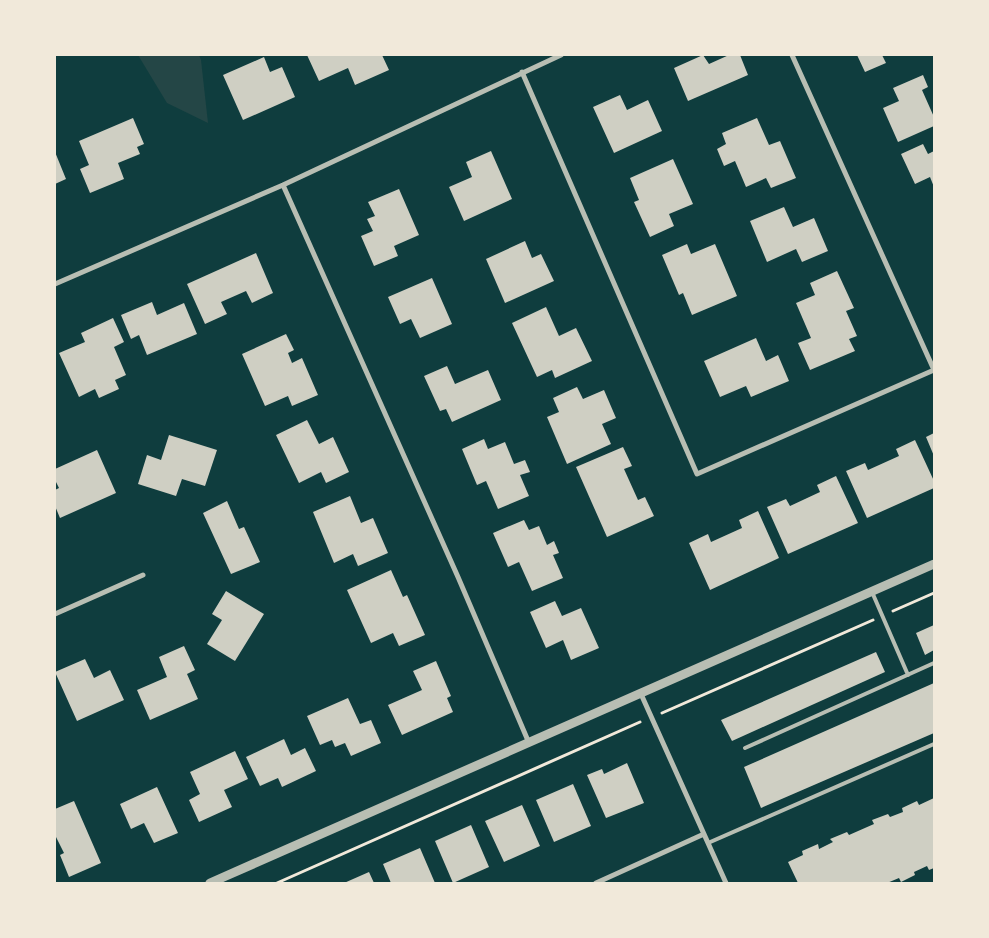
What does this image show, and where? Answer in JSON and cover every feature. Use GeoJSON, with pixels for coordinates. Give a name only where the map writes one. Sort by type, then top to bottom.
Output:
{"type":"FeatureCollection","features":[{"type":"Feature","properties":{"kind":"street"},"geometry":{"type":"LineString","coordinates":[[55,284],[283,185],[561,55]]}},
{"type":"Feature","properties":{"kind":"street"},"geometry":{"type":"LineString","coordinates":[[522,72],[697,474],[934,370],[792,55]]}},
{"type":"Feature","properties":{"kind":"street"},"geometry":{"type":"LineString","coordinates":[[283,185],[530,743]]}},
{"type":"Feature","properties":{"kind":"street"},"geometry":{"type":"LineString","coordinates":[[210,883],[934,564]]}},
{"type":"Feature","properties":{"kind":"street"},"geometry":{"type":"LineString","coordinates":[[55,614],[143,576]]}},
{"type":"Feature","properties":{"kind":"street"},"geometry":{"type":"LineString","coordinates":[[641,694],[726,883]]}},
{"type":"Feature","properties":{"kind":"street"},"geometry":{"type":"LineString","coordinates":[[596,883],[704,834]]}},
{"type":"Feature","properties":{"kind":"lane"},"geometry":{"type":"LineString","coordinates":[[872,591],[908,674]]}},
{"type":"Feature","properties":{"kind":"lane"},"geometry":{"type":"LineString","coordinates":[[745,748],[934,663]]}},
{"type":"Feature","properties":{"kind":"lane"},"geometry":{"type":"LineString","coordinates":[[708,843],[934,744]]}},
{"type":"Feature","properties":{"kind":"path"},"geometry":{"type":"LineString","coordinates":[[277,883],[934,593]]}},
{"type":"Feature","properties":{"kind":"shaded area"},"geometry":{"type":"Polygon","coordinates":[[[138,55],[199,55],[208,123],[167,103],[138,55]]]}},
{"type":"Feature","properties":{"kind":"building"},"geometry":{"type":"Polygon","coordinates":[[[307,55],[382,55],[389,70],[355,85],[348,68],[319,81],[307,55]]]}},
{"type":"Feature","properties":{"kind":"building"},"geometry":{"type":"Polygon","coordinates":[[[703,55],[709,64],[729,55],[740,55],[748,75],[688,101],[674,68],[703,55]]]}},
{"type":"Feature","properties":{"kind":"building"},"geometry":{"type":"Polygon","coordinates":[[[857,55],[882,55],[886,63],[865,72],[857,55]]]}},
{"type":"Feature","properties":{"kind":"building"},"geometry":{"type":"Polygon","coordinates":[[[264,57],[270,72],[282,67],[295,97],[243,120],[223,75],[264,57]]]}},
{"type":"Feature","properties":{"kind":"building"},"geometry":{"type":"Polygon","coordinates":[[[923,75],[928,87],[922,90],[934,117],[934,126],[898,142],[883,108],[899,101],[893,88],[923,75]]]}},
{"type":"Feature","properties":{"kind":"building"},"geometry":{"type":"Polygon","coordinates":[[[620,95],[627,110],[648,100],[662,131],[614,153],[593,107],[620,95]]]}},
{"type":"Feature","properties":{"kind":"building"},"geometry":{"type":"Polygon","coordinates":[[[133,118],[144,144],[137,147],[140,154],[118,163],[124,179],[90,193],[80,169],[89,165],[79,141],[133,118]]]}},
{"type":"Feature","properties":{"kind":"building"},"geometry":{"type":"Polygon","coordinates":[[[757,118],[769,145],[780,141],[796,178],[771,188],[766,178],[746,187],[735,161],[724,166],[717,149],[726,144],[722,133],[757,118]]]}},
{"type":"Feature","properties":{"kind":"building"},"geometry":{"type":"Polygon","coordinates":[[[923,144],[928,154],[934,151],[934,187],[930,177],[915,184],[901,154],[923,144]]]}},
{"type":"Feature","properties":{"kind":"building"},"geometry":{"type":"Polygon","coordinates":[[[491,151],[512,199],[464,221],[449,187],[472,177],[466,162],[491,151]]]}},
{"type":"Feature","properties":{"kind":"building"},"geometry":{"type":"Polygon","coordinates":[[[55,152],[66,179],[55,184],[55,152]]]}},
{"type":"Feature","properties":{"kind":"building"},"geometry":{"type":"Polygon","coordinates":[[[673,159],[693,204],[669,214],[674,226],[650,237],[634,202],[639,200],[630,178],[673,159]]]}},
{"type":"Feature","properties":{"kind":"building"},"geometry":{"type":"Polygon","coordinates":[[[399,189],[419,235],[394,246],[398,256],[374,266],[361,236],[373,231],[367,219],[375,216],[368,202],[399,189]]]}},
{"type":"Feature","properties":{"kind":"building"},"geometry":{"type":"Polygon","coordinates":[[[784,207],[793,227],[814,218],[828,251],[802,262],[796,249],[767,262],[750,221],[784,207]]]}},
{"type":"Feature","properties":{"kind":"building"},"geometry":{"type":"Polygon","coordinates":[[[525,241],[532,258],[541,254],[554,281],[505,303],[486,259],[525,241]]]}},
{"type":"Feature","properties":{"kind":"building"},"geometry":{"type":"Polygon","coordinates":[[[687,244],[691,254],[715,244],[737,296],[692,315],[683,293],[679,295],[662,255],[687,244]]]}},
{"type":"Feature","properties":{"kind":"building"},"geometry":{"type":"Polygon","coordinates":[[[256,253],[273,293],[252,303],[246,291],[221,302],[227,314],[205,324],[187,284],[256,253]]]}},
{"type":"Feature","properties":{"kind":"building"},"geometry":{"type":"Polygon","coordinates":[[[837,271],[854,308],[846,311],[857,336],[849,339],[855,351],[810,370],[798,343],[811,338],[796,303],[815,295],[810,283],[837,271]]]}},
{"type":"Feature","properties":{"kind":"building"},"geometry":{"type":"Polygon","coordinates":[[[432,278],[452,324],[420,338],[411,319],[400,324],[388,297],[432,278]]]}},
{"type":"Feature","properties":{"kind":"building"},"geometry":{"type":"Polygon","coordinates":[[[152,302],[157,315],[184,303],[197,334],[147,355],[139,335],[131,339],[121,315],[152,302]]]}},
{"type":"Feature","properties":{"kind":"building"},"geometry":{"type":"Polygon","coordinates":[[[546,307],[559,336],[576,328],[592,361],[555,378],[552,370],[537,377],[512,323],[546,307]]]}},
{"type":"Feature","properties":{"kind":"building"},"geometry":{"type":"Polygon","coordinates":[[[113,318],[124,342],[114,347],[126,375],[115,380],[119,389],[99,398],[95,389],[79,397],[59,353],[85,342],[81,333],[113,318]]]}},
{"type":"Feature","properties":{"kind":"building"},"geometry":{"type":"Polygon","coordinates":[[[286,334],[294,350],[288,353],[292,363],[302,358],[318,395],[292,406],[288,396],[265,406],[242,354],[286,334]]]}},
{"type":"Feature","properties":{"kind":"building"},"geometry":{"type":"Polygon","coordinates":[[[756,338],[766,361],[778,355],[789,381],[751,397],[746,386],[720,397],[704,361],[756,338]]]}},
{"type":"Feature","properties":{"kind":"building"},"geometry":{"type":"Polygon","coordinates":[[[447,366],[455,384],[488,370],[501,400],[452,422],[446,409],[440,411],[424,376],[447,366]]]}},
{"type":"Feature","properties":{"kind":"building"},"geometry":{"type":"Polygon","coordinates":[[[577,387],[583,399],[604,390],[616,418],[602,424],[611,444],[567,464],[547,417],[559,412],[553,398],[577,387]]]}},
{"type":"Feature","properties":{"kind":"building"},"geometry":{"type":"Polygon","coordinates":[[[307,420],[319,444],[333,437],[349,472],[326,483],[321,472],[299,483],[276,435],[307,420]]]}},
{"type":"Feature","properties":{"kind":"building"},"geometry":{"type":"Polygon","coordinates":[[[934,433],[934,456],[926,437],[934,433]]]}},
{"type":"Feature","properties":{"kind":"building"},"geometry":{"type":"Polygon","coordinates":[[[169,435],[217,450],[205,486],[182,479],[176,496],[138,484],[147,455],[161,460],[169,435]]]}},
{"type":"Feature","properties":{"kind":"building"},"geometry":{"type":"Polygon","coordinates":[[[484,439],[488,449],[505,442],[514,464],[525,460],[530,472],[520,475],[529,496],[498,509],[486,481],[477,485],[462,449],[484,439]]]}},
{"type":"Feature","properties":{"kind":"building"},"geometry":{"type":"Polygon","coordinates":[[[915,440],[934,481],[934,488],[867,518],[846,471],[865,463],[868,470],[899,456],[896,449],[915,440]]]}},
{"type":"Feature","properties":{"kind":"building"},"geometry":{"type":"Polygon","coordinates":[[[623,447],[632,466],[624,469],[638,500],[645,497],[654,516],[607,537],[576,467],[623,447]]]}},
{"type":"Feature","properties":{"kind":"building"},"geometry":{"type":"Polygon","coordinates":[[[97,450],[116,493],[60,518],[55,506],[55,490],[59,488],[55,480],[55,469],[97,450]]]}},
{"type":"Feature","properties":{"kind":"building"},"geometry":{"type":"Polygon","coordinates":[[[836,476],[858,523],[788,554],[767,507],[786,499],[790,506],[820,492],[817,485],[836,476]]]}},
{"type":"Feature","properties":{"kind":"building"},"geometry":{"type":"Polygon","coordinates":[[[350,496],[361,523],[373,518],[388,553],[358,566],[353,554],[334,563],[313,512],[350,496]]]}},
{"type":"Feature","properties":{"kind":"building"},"geometry":{"type":"Polygon","coordinates":[[[227,501],[239,529],[244,527],[260,562],[231,574],[203,513],[227,501]]]}},
{"type":"Feature","properties":{"kind":"building"},"geometry":{"type":"Polygon","coordinates":[[[758,511],[779,558],[710,590],[689,543],[708,534],[711,542],[742,528],[739,520],[758,511]]]}},
{"type":"Feature","properties":{"kind":"building"},"geometry":{"type":"Polygon","coordinates":[[[524,520],[529,530],[539,526],[547,545],[554,541],[559,553],[553,555],[563,578],[532,591],[519,562],[508,567],[493,533],[524,520]]]}},
{"type":"Feature","properties":{"kind":"building"},"geometry":{"type":"Polygon","coordinates":[[[391,570],[403,597],[407,595],[425,635],[399,646],[393,633],[371,643],[347,590],[391,570]]]}},
{"type":"Feature","properties":{"kind":"building"},"geometry":{"type":"Polygon","coordinates":[[[226,591],[264,614],[235,661],[207,644],[222,620],[212,614],[226,591]]]}},
{"type":"Feature","properties":{"kind":"building"},"geometry":{"type":"Polygon","coordinates":[[[555,601],[562,616],[581,608],[599,648],[571,660],[563,640],[546,648],[530,612],[555,601]]]}},
{"type":"Feature","properties":{"kind":"building"},"geometry":{"type":"Polygon","coordinates":[[[934,625],[934,650],[925,655],[916,633],[934,625]]]}},
{"type":"Feature","properties":{"kind":"building"},"geometry":{"type":"Polygon","coordinates":[[[184,646],[195,670],[187,674],[198,699],[150,720],[137,690],[167,677],[159,657],[184,646]]]}},
{"type":"Feature","properties":{"kind":"building"},"geometry":{"type":"Polygon","coordinates":[[[876,652],[885,672],[732,741],[721,720],[876,652]]]}},
{"type":"Feature","properties":{"kind":"building"},"geometry":{"type":"Polygon","coordinates":[[[85,659],[94,678],[110,670],[124,700],[77,721],[55,672],[85,659]]]}},
{"type":"Feature","properties":{"kind":"building"},"geometry":{"type":"Polygon","coordinates":[[[436,661],[451,696],[447,698],[453,712],[402,735],[388,705],[422,690],[413,671],[436,661]]]}},
{"type":"Feature","properties":{"kind":"building"},"geometry":{"type":"Polygon","coordinates":[[[934,683],[934,733],[761,808],[744,767],[934,683]]]}},
{"type":"Feature","properties":{"kind":"building"},"geometry":{"type":"Polygon","coordinates":[[[348,698],[360,724],[371,720],[381,743],[351,756],[345,743],[335,747],[332,740],[320,745],[307,716],[348,698]]]}},
{"type":"Feature","properties":{"kind":"building"},"geometry":{"type":"Polygon","coordinates":[[[284,739],[291,755],[305,748],[316,771],[282,787],[278,778],[260,786],[246,757],[284,739]]]}},
{"type":"Feature","properties":{"kind":"building"},"geometry":{"type":"Polygon","coordinates":[[[235,751],[248,779],[224,790],[232,807],[199,822],[189,800],[200,794],[190,772],[235,751]]]}},
{"type":"Feature","properties":{"kind":"building"},"geometry":{"type":"Polygon","coordinates":[[[627,763],[644,803],[606,818],[587,775],[602,769],[604,774],[627,763]]]}},
{"type":"Feature","properties":{"kind":"building"},"geometry":{"type":"Polygon","coordinates":[[[573,784],[591,826],[554,842],[536,800],[573,784]]]}},
{"type":"Feature","properties":{"kind":"building"},"geometry":{"type":"Polygon","coordinates":[[[157,787],[178,833],[154,843],[144,823],[131,829],[120,804],[157,787]]]}},
{"type":"Feature","properties":{"kind":"building"},"geometry":{"type":"Polygon","coordinates":[[[934,798],[934,868],[929,870],[927,866],[914,872],[915,875],[901,882],[899,878],[887,883],[798,883],[788,862],[803,855],[802,851],[818,844],[819,849],[833,842],[830,839],[847,832],[849,835],[874,824],[872,820],[888,814],[890,817],[903,812],[902,808],[917,801],[919,805],[934,798]]]}},
{"type":"Feature","properties":{"kind":"building"},"geometry":{"type":"Polygon","coordinates":[[[74,801],[101,863],[69,877],[60,855],[64,853],[55,835],[55,809],[74,801]]]}},
{"type":"Feature","properties":{"kind":"building"},"geometry":{"type":"Polygon","coordinates":[[[522,805],[540,846],[504,862],[485,821],[522,805]]]}},
{"type":"Feature","properties":{"kind":"building"},"geometry":{"type":"Polygon","coordinates":[[[471,825],[489,867],[453,883],[435,841],[471,825]]]}},
{"type":"Feature","properties":{"kind":"building"},"geometry":{"type":"Polygon","coordinates":[[[420,848],[435,883],[391,883],[383,864],[420,848]]]}},
{"type":"Feature","properties":{"kind":"building"},"geometry":{"type":"Polygon","coordinates":[[[369,872],[374,883],[344,883],[369,872]]]}}]}
